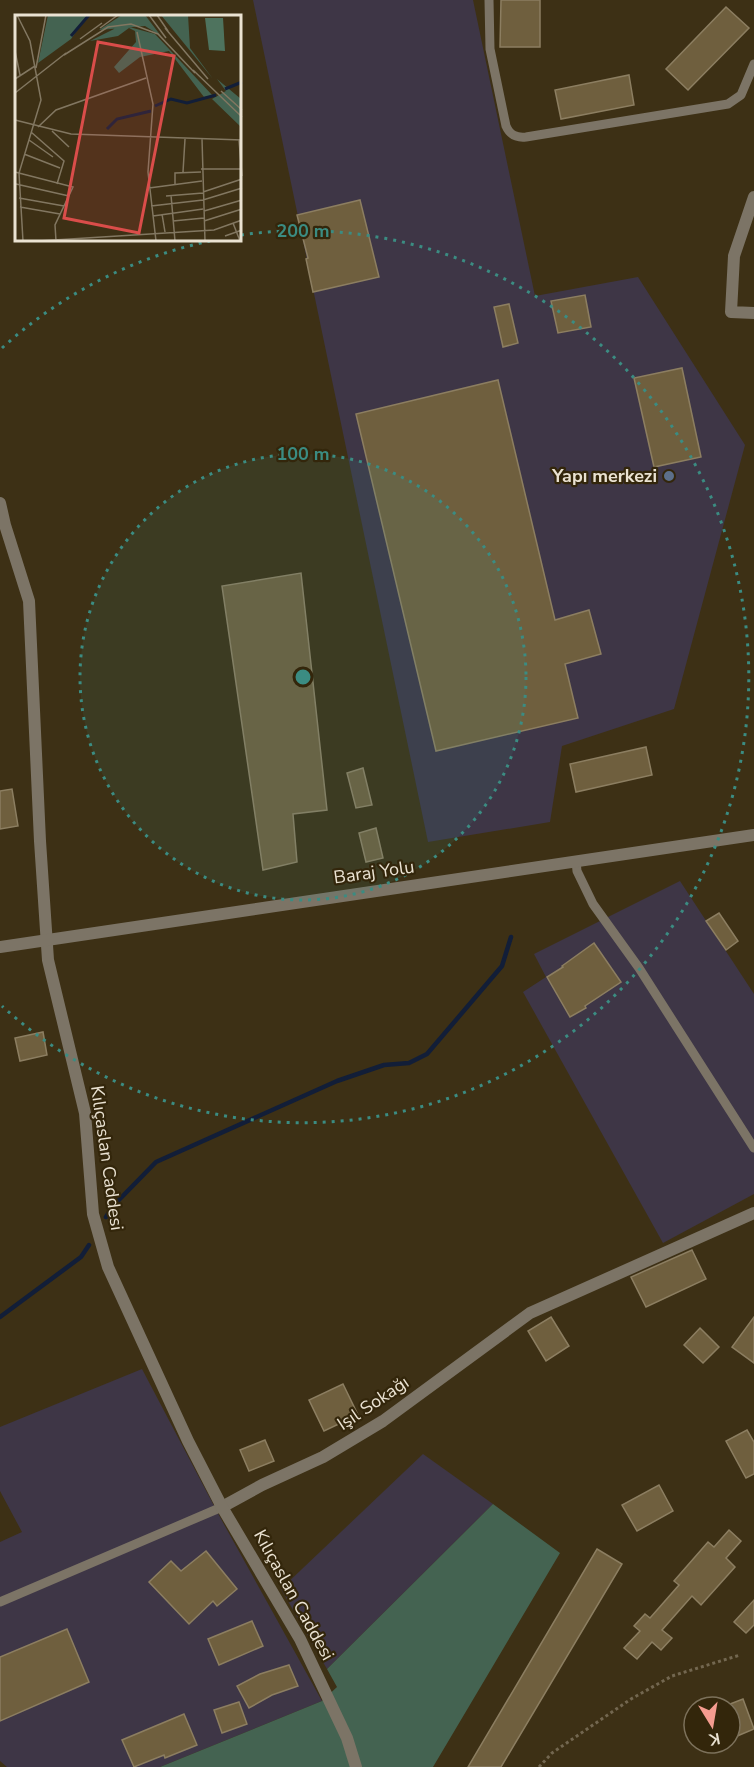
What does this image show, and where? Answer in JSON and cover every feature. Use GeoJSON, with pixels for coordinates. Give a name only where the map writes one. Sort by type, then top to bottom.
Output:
{"type":"FeatureCollection","features":[{"type":"Feature","properties":{"kind":"street"},"geometry":{"type":"LineString","coordinates":[[754,197],[750,222],[734,256],[731,312],[754,313]]}},
{"type":"Feature","properties":{"kind":"street","name":"Kılıçaslan Caddesi"},"geometry":{"type":"LineString","coordinates":[[0,503],[29,601],[48,960],[85,1113],[93,1214],[108,1267],[188,1441],[222,1507],[300,1639],[348,1738],[356,1767]]}},
{"type":"Feature","properties":{"kind":"street","name":"Baraj Yolu"},"geometry":{"type":"LineString","coordinates":[[0,947],[47,938],[754,835]]}},
{"type":"Feature","properties":{"kind":"street","name":"Işıl Sokağı"},"geometry":{"type":"LineString","coordinates":[[222,1507],[323,1456],[383,1421],[530,1313],[754,1213]]}},
{"type":"Feature","properties":{"kind":"lane"},"geometry":{"type":"LineString","coordinates":[[489,0],[492,59],[506,126],[508,131],[516,137],[728,104],[741,95],[754,64]]}},
{"type":"Feature","properties":{"kind":"lane"},"geometry":{"type":"LineString","coordinates":[[576,861],[577,871],[593,904],[639,968],[754,1148]]}},
{"type":"Feature","properties":{"kind":"lane","name":"Işıl Sokağı"},"geometry":{"type":"LineString","coordinates":[[0,1602],[222,1507]]}},
{"type":"Feature","properties":{"kind":"path"},"geometry":{"type":"LineString","coordinates":[[539,1767],[552,1753],[631,1699],[672,1676],[740,1655]]}},
{"type":"Feature","properties":{"kind":"shaded area","name":"Yapı merkezi"},"geometry":{"type":"Polygon","coordinates":[[[253,0],[473,0],[535,296],[638,277],[745,445],[674,709],[562,746],[550,822],[428,842],[253,0]]]}},
{"type":"Feature","properties":{"kind":"shaded area"},"geometry":{"type":"Polygon","coordinates":[[[680,881],[754,994],[754,1194],[663,1243],[523,992],[546,977],[534,954],[680,881]]]}},
{"type":"Feature","properties":{"kind":"shaded area"},"geometry":{"type":"Polygon","coordinates":[[[142,1369],[221,1519],[322,1701],[160,1767],[7,1767],[0,1761],[0,1542],[22,1532],[0,1491],[0,1427],[142,1369]]]}},
{"type":"Feature","properties":{"kind":"shaded area"},"geometry":{"type":"Polygon","coordinates":[[[423,1454],[493,1504],[327,1669],[281,1589],[423,1454]]]}},
{"type":"Feature","properties":{"kind":"green space"},"geometry":{"type":"Polygon","coordinates":[[[493,1504],[560,1553],[433,1767],[160,1767],[322,1701],[337,1687],[327,1669],[493,1504]]]}},
{"type":"Feature","properties":{"kind":"building"},"geometry":{"type":"Polygon","coordinates":[[[501,0],[540,0],[540,47],[500,47],[501,0]]]}},
{"type":"Feature","properties":{"kind":"building"},"geometry":{"type":"Polygon","coordinates":[[[726,7],[749,28],[688,90],[666,69],[726,7]]]}},
{"type":"Feature","properties":{"kind":"building"},"geometry":{"type":"Polygon","coordinates":[[[629,75],[634,105],[561,119],[555,90],[629,75]]]}},
{"type":"Feature","properties":{"kind":"building"},"geometry":{"type":"Polygon","coordinates":[[[360,200],[379,277],[313,292],[306,259],[308,258],[297,215],[360,200]]]}},
{"type":"Feature","properties":{"kind":"building"},"geometry":{"type":"Polygon","coordinates":[[[585,295],[591,327],[558,333],[551,301],[585,295]]]}},
{"type":"Feature","properties":{"kind":"building"},"geometry":{"type":"Polygon","coordinates":[[[509,304],[518,343],[503,347],[494,307],[509,304]]]}},
{"type":"Feature","properties":{"kind":"building"},"geometry":{"type":"Polygon","coordinates":[[[682,368],[701,457],[654,467],[634,378],[682,368]]]}},
{"type":"Feature","properties":{"kind":"building"},"geometry":{"type":"Polygon","coordinates":[[[498,380],[555,620],[589,610],[601,654],[565,664],[578,718],[436,751],[356,414],[498,380]]]}},
{"type":"Feature","properties":{"kind":"building"},"geometry":{"type":"Polygon","coordinates":[[[301,573],[327,810],[293,814],[297,862],[263,870],[222,586],[301,573]]]}},
{"type":"Feature","properties":{"kind":"building"},"geometry":{"type":"Polygon","coordinates":[[[646,747],[652,775],[576,792],[570,764],[646,747]]]}},
{"type":"Feature","properties":{"kind":"building"},"geometry":{"type":"Polygon","coordinates":[[[363,768],[372,805],[356,808],[347,773],[363,768]]]}},
{"type":"Feature","properties":{"kind":"building"},"geometry":{"type":"Polygon","coordinates":[[[12,789],[18,826],[0,829],[0,791],[12,789]]]}},
{"type":"Feature","properties":{"kind":"building"},"geometry":{"type":"Polygon","coordinates":[[[376,828],[383,858],[366,862],[359,833],[376,828]]]}},
{"type":"Feature","properties":{"kind":"building"},"geometry":{"type":"Polygon","coordinates":[[[719,913],[738,941],[726,950],[706,921],[719,913]]]}},
{"type":"Feature","properties":{"kind":"building"},"geometry":{"type":"Polygon","coordinates":[[[594,943],[621,982],[570,1017],[547,977],[594,943]]]}},
{"type":"Feature","properties":{"kind":"building"},"geometry":{"type":"Polygon","coordinates":[[[43,1032],[47,1055],[20,1061],[15,1038],[43,1032]]]}},
{"type":"Feature","properties":{"kind":"building"},"geometry":{"type":"Polygon","coordinates":[[[692,1250],[706,1279],[646,1307],[631,1277],[692,1250]]]}},
{"type":"Feature","properties":{"kind":"building"},"geometry":{"type":"Polygon","coordinates":[[[551,1317],[569,1346],[546,1361],[528,1331],[551,1317]]]}},
{"type":"Feature","properties":{"kind":"building"},"geometry":{"type":"Polygon","coordinates":[[[754,1317],[754,1363],[732,1347],[754,1317]]]}},
{"type":"Feature","properties":{"kind":"building"},"geometry":{"type":"Polygon","coordinates":[[[700,1328],[719,1347],[703,1363],[684,1345],[700,1328]]]}},
{"type":"Feature","properties":{"kind":"building"},"geometry":{"type":"Polygon","coordinates":[[[343,1384],[358,1415],[324,1431],[309,1400],[343,1384]]]}},
{"type":"Feature","properties":{"kind":"building"},"geometry":{"type":"Polygon","coordinates":[[[747,1430],[754,1442],[754,1474],[746,1478],[726,1441],[747,1430]]]}},
{"type":"Feature","properties":{"kind":"building"},"geometry":{"type":"Polygon","coordinates":[[[265,1440],[274,1461],[249,1471],[240,1450],[265,1440]]]}},
{"type":"Feature","properties":{"kind":"building"},"geometry":{"type":"Polygon","coordinates":[[[659,1485],[673,1511],[637,1531],[622,1505],[659,1485]]]}},
{"type":"Feature","properties":{"kind":"building"},"geometry":{"type":"Polygon","coordinates":[[[729,1530],[741,1541],[726,1558],[735,1567],[701,1605],[692,1596],[662,1630],[672,1638],[661,1650],[652,1642],[637,1659],[624,1648],[640,1631],[634,1626],[645,1614],[650,1618],[679,1585],[674,1581],[708,1542],[714,1547],[729,1530]]]}},
{"type":"Feature","properties":{"kind":"building"},"geometry":{"type":"Polygon","coordinates":[[[597,1549],[622,1564],[501,1767],[468,1767],[597,1549]]]}},
{"type":"Feature","properties":{"kind":"building"},"geometry":{"type":"Polygon","coordinates":[[[206,1551],[237,1589],[217,1606],[213,1601],[189,1624],[149,1582],[171,1561],[181,1571],[206,1551]]]}},
{"type":"Feature","properties":{"kind":"building"},"geometry":{"type":"Polygon","coordinates":[[[754,1600],[754,1625],[746,1633],[734,1622],[754,1600]]]}},
{"type":"Feature","properties":{"kind":"building"},"geometry":{"type":"Polygon","coordinates":[[[252,1621],[263,1646],[219,1665],[208,1639],[252,1621]]]}},
{"type":"Feature","properties":{"kind":"building"},"geometry":{"type":"Polygon","coordinates":[[[67,1629],[89,1682],[0,1721],[0,1657],[67,1629]]]}},
{"type":"Feature","properties":{"kind":"building"},"geometry":{"type":"Polygon","coordinates":[[[289,1665],[298,1686],[272,1695],[249,1708],[237,1686],[260,1674],[289,1665]]]}},
{"type":"Feature","properties":{"kind":"building"},"geometry":{"type":"Polygon","coordinates":[[[742,1699],[754,1729],[742,1734],[742,1699]]]}},
{"type":"Feature","properties":{"kind":"building"},"geometry":{"type":"Polygon","coordinates":[[[239,1702],[247,1724],[222,1733],[214,1710],[239,1702]]]}},
{"type":"Feature","properties":{"kind":"building"},"geometry":{"type":"Polygon","coordinates":[[[184,1714],[197,1745],[134,1767],[122,1740],[184,1714]]]}},
{"type":"Feature","properties":{"kind":"waterway"},"geometry":{"type":"LineString","coordinates":[[106,1217],[113,1206],[156,1162],[337,1081],[384,1065],[409,1063],[427,1054],[502,966],[511,937]]}},
{"type":"Feature","properties":{"kind":"waterway"},"geometry":{"type":"LineString","coordinates":[[0,1317],[81,1257],[89,1245]]}},
{"type":"Feature","properties":{"kind":"place","name":"Yapı merkezi"},"geometry":{"type":"Point","coordinates":[669,476]}}]}
